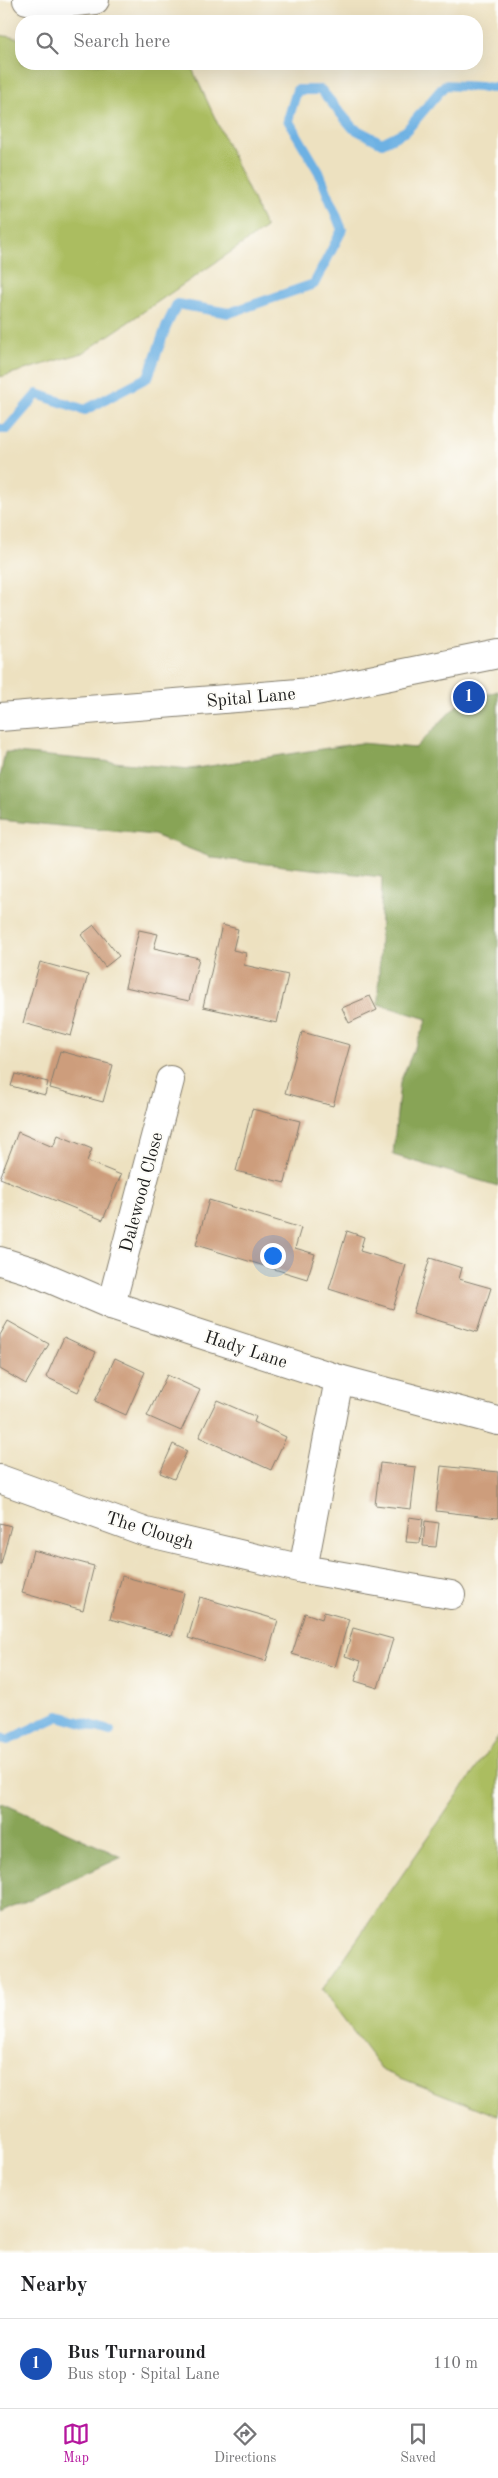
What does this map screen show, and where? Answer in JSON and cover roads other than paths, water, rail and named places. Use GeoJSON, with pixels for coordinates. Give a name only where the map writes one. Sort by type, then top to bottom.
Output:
{"type":"FeatureCollection","features":[{"type":"Feature","properties":{"kind":"street"},"geometry":{"type":"LineString","coordinates":[[27,0],[47,5],[95,0]]}},
{"type":"Feature","properties":{"kind":"street","name":"Spital Lane"},"geometry":{"type":"LineString","coordinates":[[0,717],[310,692],[498,654]]}},
{"type":"Feature","properties":{"kind":"street","name":"Dalewood Close"},"geometry":{"type":"LineString","coordinates":[[111,1304],[170,1080]]}},
{"type":"Feature","properties":{"kind":"street","name":"Hady Lane"},"geometry":{"type":"LineString","coordinates":[[0,1260],[32,1271],[111,1304],[339,1379],[498,1422]]}},
{"type":"Feature","properties":{"kind":"street"},"geometry":{"type":"LineString","coordinates":[[303,1569],[339,1379]]}},
{"type":"Feature","properties":{"kind":"street","name":"The Clough"},"geometry":{"type":"LineString","coordinates":[[0,1478],[146,1532],[303,1569],[452,1595]]}},
{"type":"Feature","properties":{"kind":"waterway"},"geometry":{"type":"LineString","coordinates":[[0,429],[7,429],[37,394],[85,410],[148,377],[166,327],[177,304],[229,313],[314,284],[342,230],[319,172],[288,120],[297,90],[321,90],[353,128],[382,143],[406,131],[445,85],[498,88]]}},
{"type":"Feature","properties":{"kind":"waterway"},"geometry":{"type":"LineString","coordinates":[[0,1738],[8,1740],[59,1716],[110,1731]]}},
{"type":"Feature","properties":{"kind":"place","name":"Bus Turnaround"},"geometry":{"type":"Point","coordinates":[469,697]}}]}
